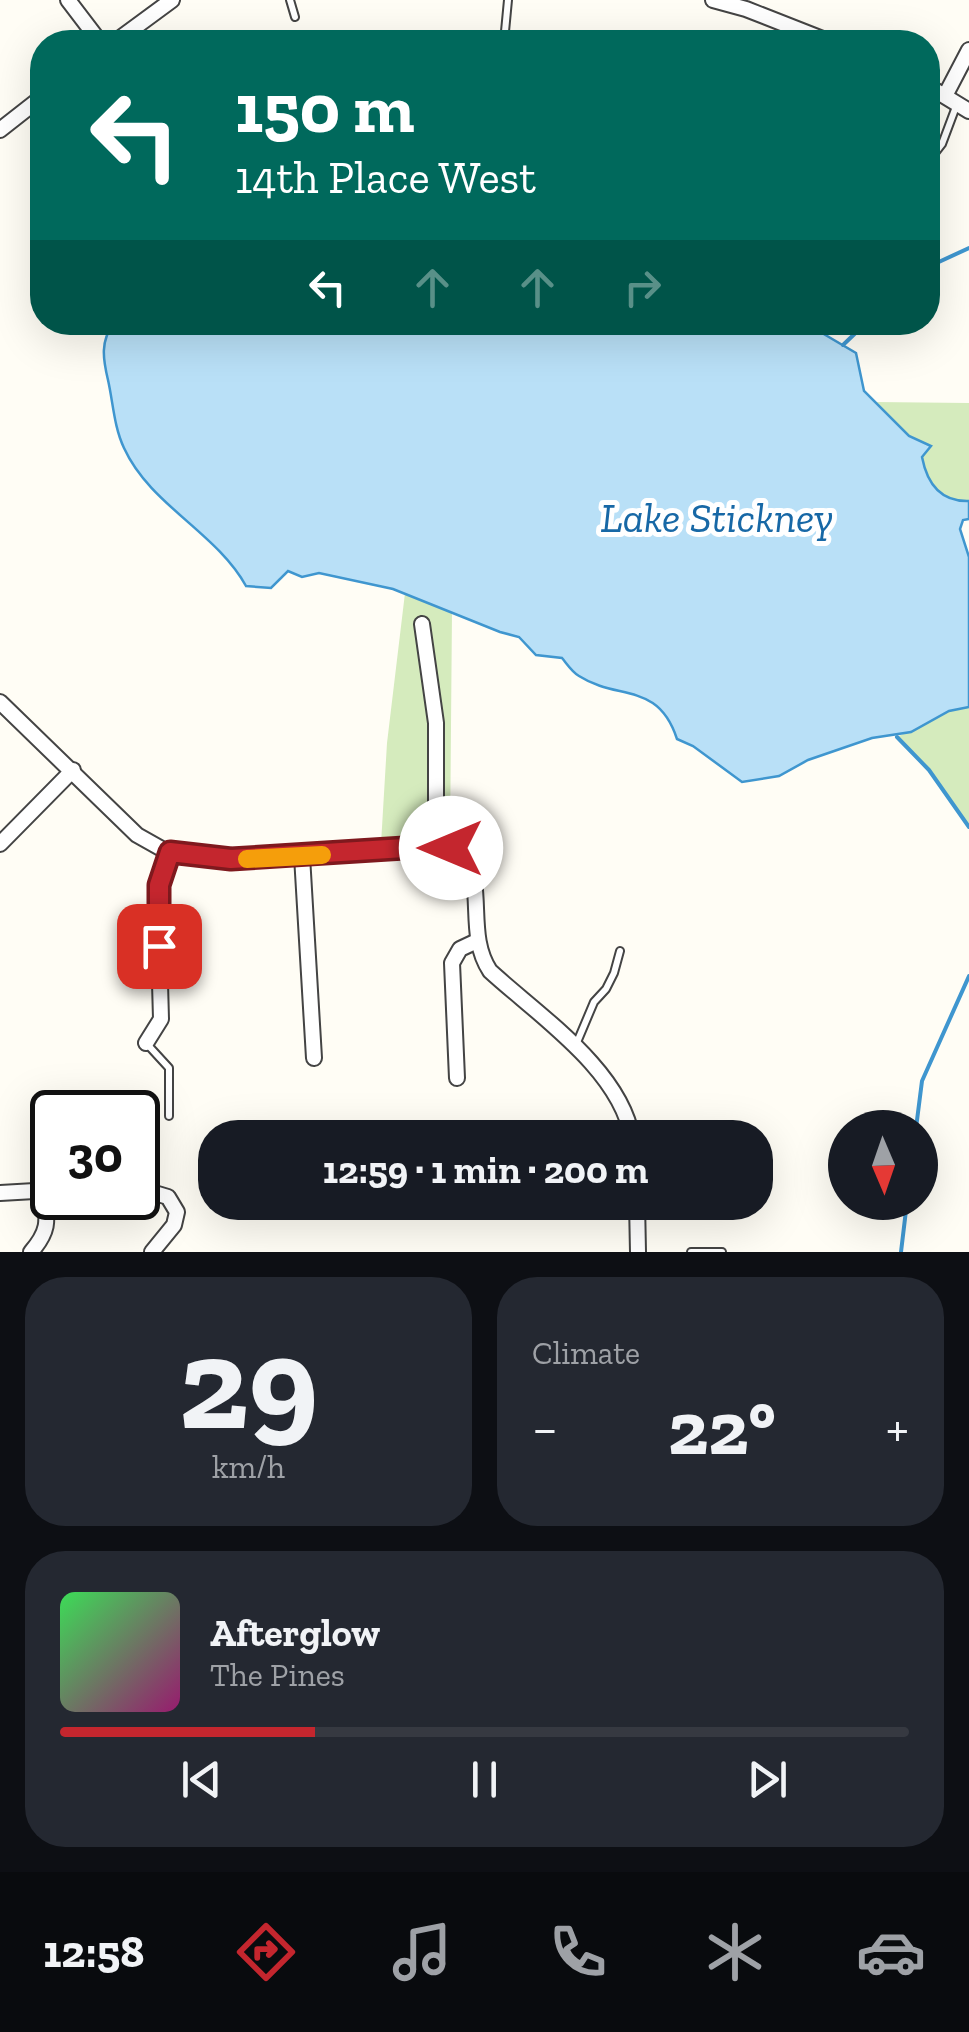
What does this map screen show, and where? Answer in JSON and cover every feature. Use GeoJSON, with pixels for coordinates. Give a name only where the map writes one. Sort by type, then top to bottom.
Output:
{"type":"FeatureCollection","features":[{"type":"Feature","properties":{"kind":"street"},"geometry":{"type":"LineString","coordinates":[[68,0],[91,30]]}},
{"type":"Feature","properties":{"kind":"street"},"geometry":{"type":"LineString","coordinates":[[131,30],[172,0]]}},
{"type":"Feature","properties":{"kind":"street"},"geometry":{"type":"LineString","coordinates":[[712,0],[762,7],[807,30]]}},
{"type":"Feature","properties":{"kind":"street"},"geometry":{"type":"LineString","coordinates":[[958,103],[969,50]]}},
{"type":"Feature","properties":{"kind":"street"},"geometry":{"type":"LineString","coordinates":[[0,130],[30,106]]}},
{"type":"Feature","properties":{"kind":"street"},"geometry":{"type":"LineString","coordinates":[[422,624],[436,723],[436,846]]}},
{"type":"Feature","properties":{"kind":"street"},"geometry":{"type":"LineString","coordinates":[[0,702],[138,835],[170,852],[231,859],[436,846],[468,856],[481,958],[490,971],[595,1066],[621,1101],[627,1120]]}},
{"type":"Feature","properties":{"kind":"street"},"geometry":{"type":"LineString","coordinates":[[0,844],[73,770]]}},
{"type":"Feature","properties":{"kind":"street"},"geometry":{"type":"LineString","coordinates":[[146,1043],[161,1019],[158,897],[170,852]]}},
{"type":"Feature","properties":{"kind":"street"},"geometry":{"type":"LineString","coordinates":[[302,856],[314,1058]]}},
{"type":"Feature","properties":{"kind":"street"},"geometry":{"type":"LineString","coordinates":[[457,1078],[452,963],[460,949],[477,941]]}},
{"type":"Feature","properties":{"kind":"street"},"geometry":{"type":"LineString","coordinates":[[1,1193],[30,1191]]}},
{"type":"Feature","properties":{"kind":"street"},"geometry":{"type":"LineString","coordinates":[[152,1252],[174,1225],[177,1212],[175,1204],[160,1195]]}},
{"type":"Feature","properties":{"kind":"street"},"geometry":{"type":"LineString","coordinates":[[31,1252],[44,1236],[47,1220]]}},
{"type":"Feature","properties":{"kind":"street"},"geometry":{"type":"LineString","coordinates":[[637,1220],[638,1252]]}},
{"type":"Feature","properties":{"kind":"lane"},"geometry":{"type":"LineString","coordinates":[[290,0],[295,17]]}},
{"type":"Feature","properties":{"kind":"lane"},"geometry":{"type":"LineString","coordinates":[[505,30],[508,0]]}},
{"type":"Feature","properties":{"kind":"lane"},"geometry":{"type":"LineString","coordinates":[[940,147],[958,103]]}},
{"type":"Feature","properties":{"kind":"lane"},"geometry":{"type":"LineString","coordinates":[[575,1048],[594,1002],[606,990],[620,951]]}},
{"type":"Feature","properties":{"kind":"lane"},"geometry":{"type":"LineString","coordinates":[[146,1043],[169,1068],[170,1116]]}},
{"type":"Feature","properties":{"kind":"lane"},"geometry":{"type":"LineString","coordinates":[[691,1252],[722,1252]]}},
{"type":"Feature","properties":{"kind":"green space"},"geometry":{"type":"Polygon","coordinates":[[[875,402],[969,403],[969,501],[950,498],[936,489],[922,457],[930,446],[909,436],[875,402]]]}},
{"type":"Feature","properties":{"kind":"green space"},"geometry":{"type":"Polygon","coordinates":[[[405,593],[452,611],[450,843],[436,840],[381,844],[387,743],[405,593]]]}},
{"type":"Feature","properties":{"kind":"green space"},"geometry":{"type":"Polygon","coordinates":[[[969,707],[969,827],[929,770],[897,737],[949,711],[969,707]]]}},
{"type":"Feature","properties":{"kind":"water","name":"Lake Stickney"},"geometry":{"type":"Polygon","coordinates":[[[825,335],[856,353],[864,391],[909,436],[931,446],[922,457],[936,489],[950,498],[969,501],[969,519],[963,520],[960,529],[969,557],[969,707],[949,711],[911,732],[872,738],[808,760],[779,776],[742,782],[677,739],[669,721],[648,700],[594,684],[576,674],[562,658],[536,655],[519,637],[393,589],[319,573],[302,577],[288,571],[271,588],[246,586],[218,550],[135,468],[116,423],[104,357],[106,337],[825,335]]]}},
{"type":"Feature","properties":{"kind":"waterway"},"geometry":{"type":"LineString","coordinates":[[940,261],[969,248]]}},
{"type":"Feature","properties":{"kind":"waterway"},"geometry":{"type":"LineString","coordinates":[[843,345],[853,335]]}},
{"type":"Feature","properties":{"kind":"waterway"},"geometry":{"type":"LineString","coordinates":[[897,737],[929,770],[969,827]]}},
{"type":"Feature","properties":{"kind":"waterway"},"geometry":{"type":"LineString","coordinates":[[918,1110],[922,1081],[969,976]]}},
{"type":"Feature","properties":{"kind":"waterway"},"geometry":{"type":"LineString","coordinates":[[901,1252],[905,1220]]}},
{"type":"Feature","properties":{"kind":"slow traffic"},"geometry":{"type":"LineString","coordinates":[[247,859],[322,855]]}},
{"type":"Feature","properties":{"kind":"route"},"geometry":{"type":"LineString","coordinates":[[159,946],[159,885],[170,852],[231,859],[451,848]]}}]}
